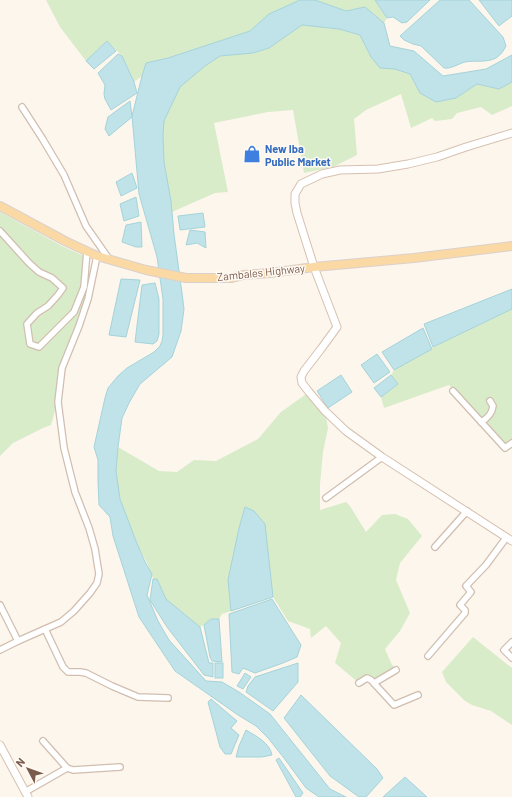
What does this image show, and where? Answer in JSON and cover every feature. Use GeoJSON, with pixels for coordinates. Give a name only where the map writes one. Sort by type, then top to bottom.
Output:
{"type":"FeatureCollection","features":[{"type":"Feature","properties":{"kind":"main road","name":"Zambales Highway"},"geometry":{"type":"LineString","coordinates":[[0,206],[65,241],[97,256],[157,273],[183,278],[232,278],[243,275],[422,257],[512,246]]}},
{"type":"Feature","properties":{"kind":"street"},"geometry":{"type":"LineString","coordinates":[[22,107],[64,175],[86,226],[110,260]]}},
{"type":"Feature","properties":{"kind":"street"},"geometry":{"type":"LineString","coordinates":[[428,656],[465,613],[465,610],[460,605],[471,592],[466,586],[510,539],[382,457],[346,431],[325,411],[302,383],[301,377],[304,371],[337,327],[314,267],[295,203],[295,194],[301,184],[322,174],[340,170],[378,168],[408,164],[437,157],[512,133]]}},
{"type":"Feature","properties":{"kind":"street"},"geometry":{"type":"LineString","coordinates":[[0,231],[29,263],[39,272],[52,278],[63,288],[48,306],[37,313],[27,324],[30,344],[38,347],[74,312],[84,287],[87,251]]}},
{"type":"Feature","properties":{"kind":"street"},"geometry":{"type":"LineString","coordinates":[[0,650],[61,622],[74,611],[97,583],[98,565],[95,549],[89,528],[75,492],[64,448],[58,402],[62,368],[88,299],[97,256]]}},
{"type":"Feature","properties":{"kind":"street"},"geometry":{"type":"LineString","coordinates":[[453,391],[505,448],[512,444]]}},
{"type":"Feature","properties":{"kind":"street"},"geometry":{"type":"LineString","coordinates":[[481,422],[487,419],[492,412],[493,406],[490,401]]}},
{"type":"Feature","properties":{"kind":"street"},"geometry":{"type":"LineString","coordinates":[[326,498],[382,457]]}},
{"type":"Feature","properties":{"kind":"street"},"geometry":{"type":"LineString","coordinates":[[435,547],[467,511]]}},
{"type":"Feature","properties":{"kind":"street"},"geometry":{"type":"LineString","coordinates":[[0,605],[18,641]]}},
{"type":"Feature","properties":{"kind":"street"},"geometry":{"type":"LineString","coordinates":[[45,629],[63,667],[68,672],[86,673],[138,697],[168,698]]}},
{"type":"Feature","properties":{"kind":"street"},"geometry":{"type":"LineString","coordinates":[[512,642],[504,650],[512,658]]}},
{"type":"Feature","properties":{"kind":"street"},"geometry":{"type":"LineString","coordinates":[[374,683],[396,670]]}},
{"type":"Feature","properties":{"kind":"street"},"geometry":{"type":"LineString","coordinates":[[359,684],[367,678],[374,683],[394,705],[418,695]]}},
{"type":"Feature","properties":{"kind":"street"},"geometry":{"type":"LineString","coordinates":[[43,741],[67,768],[73,770],[120,767]]}},
{"type":"Feature","properties":{"kind":"street"},"geometry":{"type":"LineString","coordinates":[[0,745],[26,794],[67,768]]}},
{"type":"Feature","properties":{"kind":"green space"},"geometry":{"type":"Polygon","coordinates":[[[46,0],[300,0],[269,14],[250,31],[167,58],[146,63],[142,76],[134,82],[122,56],[107,41],[86,61],[60,27],[46,0]]]}},
{"type":"Feature","properties":{"kind":"green space"},"geometry":{"type":"Polygon","coordinates":[[[315,0],[375,0],[387,18],[384,23],[365,7],[346,11],[315,0]]]}},
{"type":"Feature","properties":{"kind":"green space"},"geometry":{"type":"Polygon","coordinates":[[[302,25],[339,29],[360,35],[371,57],[380,67],[395,69],[410,74],[420,93],[456,98],[477,84],[499,89],[512,82],[512,106],[492,115],[481,107],[457,113],[452,119],[435,121],[432,118],[411,128],[401,94],[366,110],[354,119],[357,155],[333,167],[304,173],[293,110],[268,112],[214,123],[228,192],[215,193],[172,212],[164,162],[163,135],[164,121],[180,87],[205,66],[220,56],[253,53],[269,48],[302,25]]]}},
{"type":"Feature","properties":{"kind":"green space"},"geometry":{"type":"Polygon","coordinates":[[[0,212],[62,246],[86,257],[85,303],[67,353],[51,425],[13,443],[0,456],[0,212]]]}},
{"type":"Feature","properties":{"kind":"green space"},"geometry":{"type":"Polygon","coordinates":[[[512,309],[512,444],[505,448],[449,385],[384,408],[381,397],[398,384],[391,375],[394,370],[432,349],[433,347],[512,309]]]}},
{"type":"Feature","properties":{"kind":"green space"},"geometry":{"type":"Polygon","coordinates":[[[309,392],[325,411],[328,428],[323,452],[320,484],[320,510],[346,502],[366,532],[382,515],[395,514],[408,519],[422,536],[400,563],[396,580],[410,613],[400,631],[385,649],[396,670],[374,683],[367,679],[359,683],[335,663],[341,643],[326,626],[311,638],[310,629],[288,621],[273,597],[222,614],[219,619],[211,619],[200,627],[166,599],[157,579],[153,579],[121,502],[116,469],[118,447],[159,471],[177,472],[194,460],[216,461],[258,439],[281,412],[309,392]]]}},
{"type":"Feature","properties":{"kind":"green space"},"geometry":{"type":"Polygon","coordinates":[[[473,637],[512,668],[512,725],[491,711],[472,705],[465,701],[446,682],[442,672],[473,637]]]}},
{"type":"Feature","properties":{"kind":"water"},"geometry":{"type":"Polygon","coordinates":[[[300,0],[315,0],[346,11],[365,7],[384,23],[390,46],[414,51],[443,76],[486,69],[512,55],[512,82],[499,89],[477,84],[456,98],[436,102],[420,93],[410,74],[395,69],[380,68],[371,57],[360,35],[339,29],[302,25],[269,48],[253,53],[220,56],[205,66],[180,87],[164,121],[163,135],[164,162],[171,201],[184,309],[181,331],[172,357],[140,384],[122,418],[116,471],[120,499],[136,541],[152,574],[147,595],[158,621],[169,640],[206,681],[222,682],[270,714],[330,789],[346,797],[319,797],[306,788],[268,738],[256,726],[175,671],[139,617],[113,536],[110,517],[99,505],[98,460],[94,447],[108,388],[127,368],[154,352],[160,346],[163,335],[163,299],[157,257],[139,194],[132,116],[146,63],[168,58],[250,31],[269,14],[300,0]]]}},
{"type":"Feature","properties":{"kind":"water"},"geometry":{"type":"Polygon","coordinates":[[[375,0],[430,0],[407,22],[402,23],[393,17],[387,18],[375,0]]]}},
{"type":"Feature","properties":{"kind":"water"},"geometry":{"type":"Polygon","coordinates":[[[440,0],[469,0],[503,37],[506,46],[501,54],[492,60],[465,62],[452,67],[444,68],[421,46],[404,40],[400,36],[440,0]]]}},
{"type":"Feature","properties":{"kind":"water"},"geometry":{"type":"Polygon","coordinates":[[[479,0],[512,0],[512,16],[499,26],[479,0]]]}},
{"type":"Feature","properties":{"kind":"water"},"geometry":{"type":"Polygon","coordinates":[[[107,41],[116,51],[94,69],[86,61],[107,41]]]}},
{"type":"Feature","properties":{"kind":"water"},"geometry":{"type":"Polygon","coordinates":[[[118,54],[122,56],[134,82],[137,93],[111,110],[105,99],[105,85],[98,73],[118,54]]]}},
{"type":"Feature","properties":{"kind":"water"},"geometry":{"type":"Polygon","coordinates":[[[130,101],[132,117],[109,136],[105,129],[108,117],[130,101]]]}},
{"type":"Feature","properties":{"kind":"water"},"geometry":{"type":"Polygon","coordinates":[[[132,173],[137,188],[121,196],[116,182],[132,173]]]}},
{"type":"Feature","properties":{"kind":"water"},"geometry":{"type":"Polygon","coordinates":[[[136,197],[139,216],[124,221],[120,204],[136,197]]]}},
{"type":"Feature","properties":{"kind":"water"},"geometry":{"type":"Polygon","coordinates":[[[203,213],[205,227],[180,230],[178,216],[203,213]]]}},
{"type":"Feature","properties":{"kind":"water"},"geometry":{"type":"Polygon","coordinates":[[[141,222],[142,247],[136,247],[122,242],[126,225],[141,222]]]}},
{"type":"Feature","properties":{"kind":"water"},"geometry":{"type":"Polygon","coordinates":[[[190,230],[205,232],[206,248],[197,243],[186,245],[190,230]]]}},
{"type":"Feature","properties":{"kind":"water"},"geometry":{"type":"Polygon","coordinates":[[[121,279],[140,280],[126,337],[109,335],[121,279]]]}},
{"type":"Feature","properties":{"kind":"water"},"geometry":{"type":"Polygon","coordinates":[[[155,283],[159,299],[159,334],[157,341],[153,344],[135,342],[142,285],[155,283]]]}},
{"type":"Feature","properties":{"kind":"water"},"geometry":{"type":"Polygon","coordinates":[[[512,289],[512,309],[433,347],[424,324],[512,289]]]}},
{"type":"Feature","properties":{"kind":"water"},"geometry":{"type":"Polygon","coordinates":[[[423,328],[432,349],[394,370],[382,352],[423,328]]]}},
{"type":"Feature","properties":{"kind":"water"},"geometry":{"type":"Polygon","coordinates":[[[377,354],[390,372],[374,383],[361,365],[377,354]]]}},
{"type":"Feature","properties":{"kind":"water"},"geometry":{"type":"Polygon","coordinates":[[[341,375],[352,392],[328,408],[317,391],[341,375]]]}},
{"type":"Feature","properties":{"kind":"water"},"geometry":{"type":"Polygon","coordinates":[[[391,375],[398,384],[381,397],[374,388],[391,375]]]}},
{"type":"Feature","properties":{"kind":"water"},"geometry":{"type":"Polygon","coordinates":[[[245,507],[254,511],[265,524],[273,597],[231,611],[228,580],[245,507]]]}},
{"type":"Feature","properties":{"kind":"water"},"geometry":{"type":"Polygon","coordinates":[[[153,579],[157,579],[166,599],[200,627],[209,663],[213,663],[213,677],[204,675],[167,627],[150,600],[153,579]]]}},
{"type":"Feature","properties":{"kind":"water"},"geometry":{"type":"Polygon","coordinates":[[[272,599],[301,645],[297,657],[255,673],[243,668],[239,674],[232,672],[229,614],[272,599]]]}},
{"type":"Feature","properties":{"kind":"water"},"geometry":{"type":"Polygon","coordinates":[[[211,619],[219,619],[222,662],[212,661],[210,657],[204,625],[211,619]]]}},
{"type":"Feature","properties":{"kind":"water"},"geometry":{"type":"Polygon","coordinates":[[[215,663],[223,663],[223,678],[215,678],[215,663]]]}},
{"type":"Feature","properties":{"kind":"water"},"geometry":{"type":"Polygon","coordinates":[[[298,663],[298,682],[273,711],[246,692],[248,686],[255,677],[298,663]]]}},
{"type":"Feature","properties":{"kind":"water"},"geometry":{"type":"Polygon","coordinates":[[[245,673],[251,677],[243,689],[237,686],[245,673]]]}},
{"type":"Feature","properties":{"kind":"water"},"geometry":{"type":"Polygon","coordinates":[[[301,695],[377,769],[383,778],[366,797],[359,797],[330,776],[284,718],[301,695]]]}},
{"type":"Feature","properties":{"kind":"water"},"geometry":{"type":"Polygon","coordinates":[[[211,699],[237,721],[231,728],[239,735],[231,754],[225,754],[220,747],[208,702],[211,699]]]}},
{"type":"Feature","properties":{"kind":"water"},"geometry":{"type":"Polygon","coordinates":[[[246,730],[266,743],[272,755],[262,757],[236,757],[246,730]]]}},
{"type":"Feature","properties":{"kind":"water"},"geometry":{"type":"Polygon","coordinates":[[[279,758],[303,793],[300,797],[296,797],[276,760],[279,758]]]}},
{"type":"Feature","properties":{"kind":"water"},"geometry":{"type":"Polygon","coordinates":[[[405,777],[427,797],[383,797],[405,777]]]}},
{"type":"Feature","properties":{"kind":"place","name":"New Iba Public Market"},"geometry":{"type":"Point","coordinates":[252,154]}}]}
